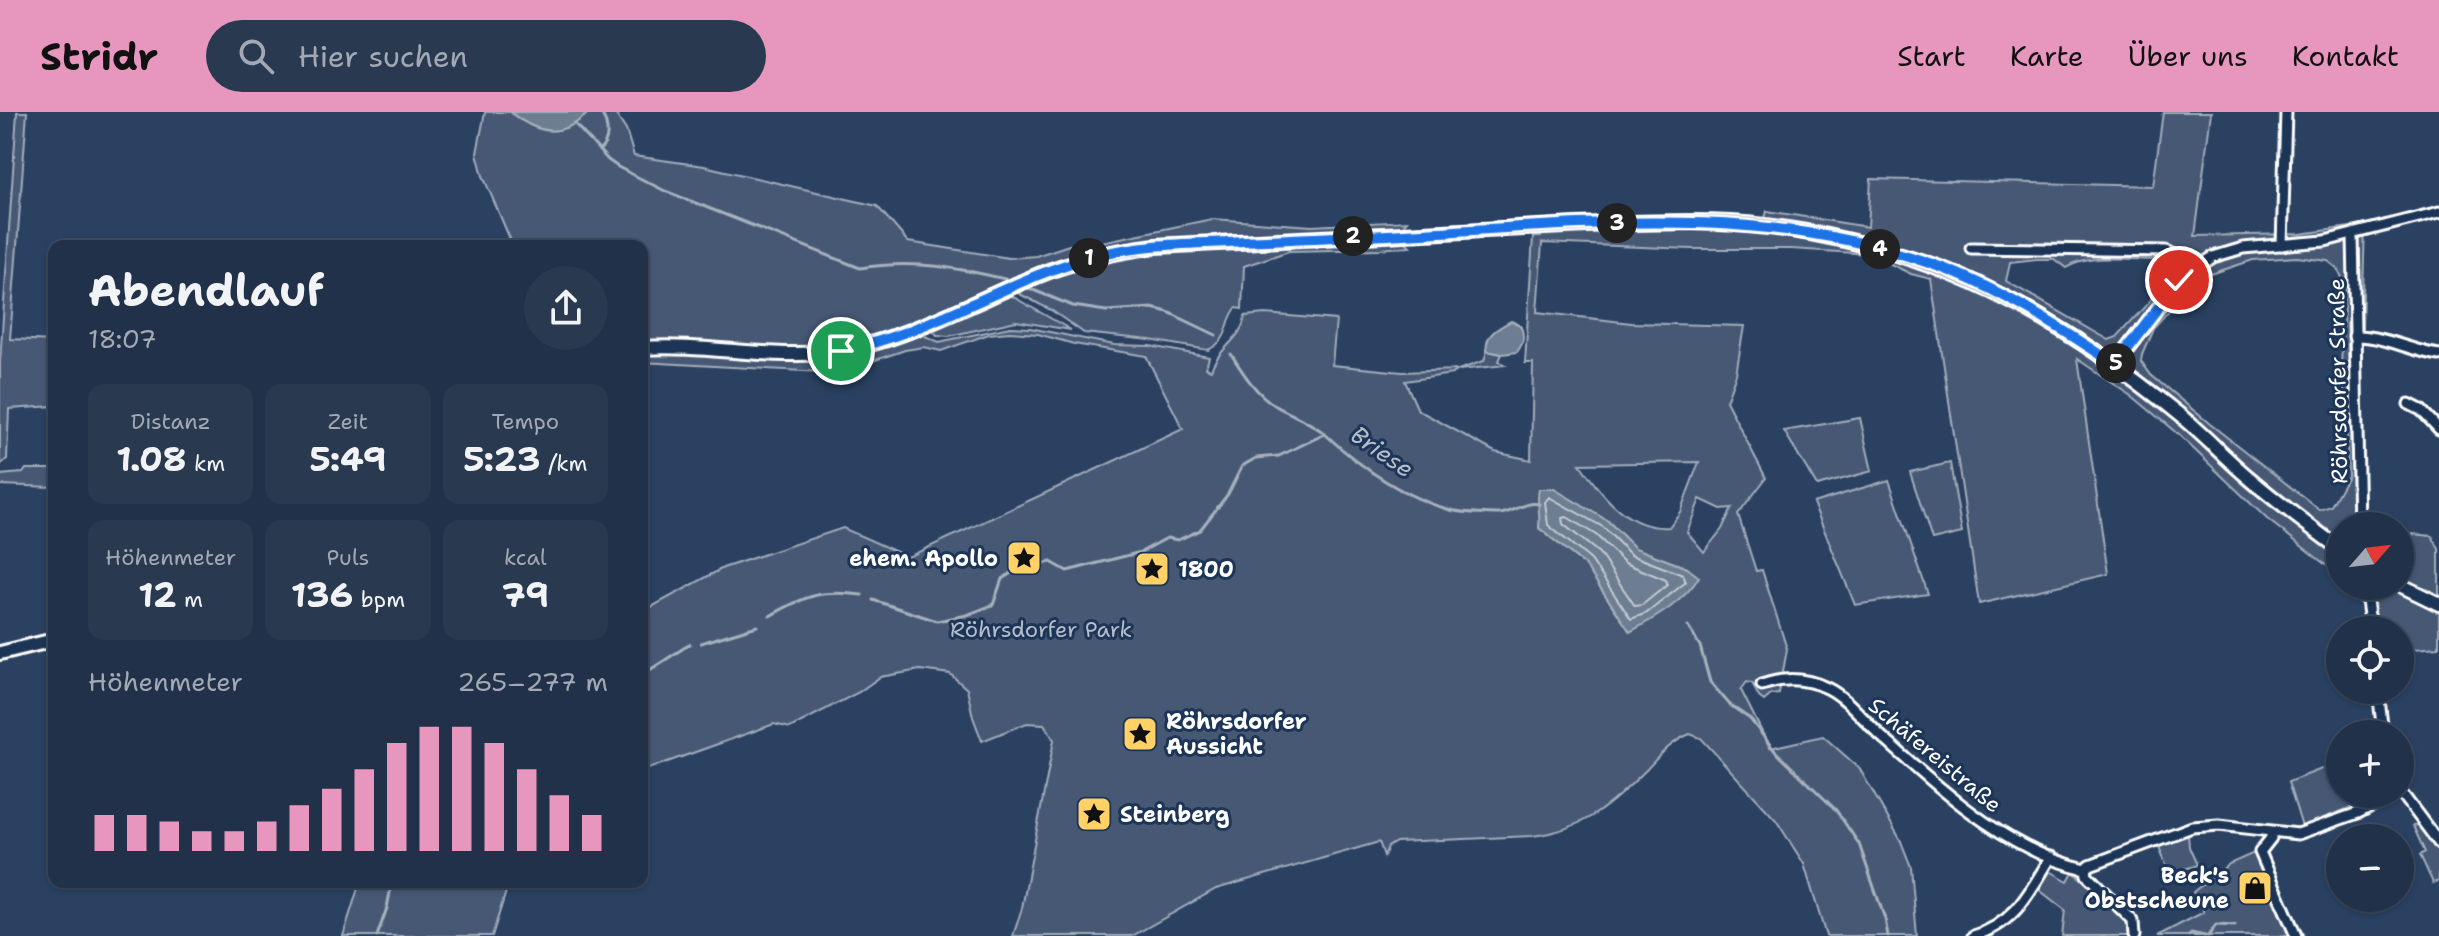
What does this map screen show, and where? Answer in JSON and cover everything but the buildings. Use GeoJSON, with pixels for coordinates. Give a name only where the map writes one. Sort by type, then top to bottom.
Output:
{"type":"FeatureCollection","features":[{"type":"Feature","properties":{"kind":"main road"},"geometry":{"type":"LineString","coordinates":[[648,347],[779,355],[841,351],[902,334],[1051,270],[1115,252],[1210,243],[1629,223],[1757,225],[1838,238],[1928,262],[2002,294],[2115,364],[2178,414],[2278,502],[2326,538]]}},
{"type":"Feature","properties":{"kind":"main road"},"geometry":{"type":"LineString","coordinates":[[2414,592],[2439,604]]}},
{"type":"Feature","properties":{"kind":"main road"},"geometry":{"type":"LineString","coordinates":[[0,653],[48,641]]}},
{"type":"Feature","properties":{"kind":"street"},"geometry":{"type":"LineString","coordinates":[[2282,245],[2286,112]]}},
{"type":"Feature","properties":{"kind":"street"},"geometry":{"type":"LineString","coordinates":[[2115,364],[2159,304],[2187,273],[2228,251],[2353,235],[2439,212]]}},
{"type":"Feature","properties":{"kind":"street","name":"Röhrsdorfer Straße"},"geometry":{"type":"LineString","coordinates":[[2353,235],[2359,512]]}},
{"type":"Feature","properties":{"kind":"street"},"geometry":{"type":"LineString","coordinates":[[1971,248],[2166,251],[2176,255],[2187,273]]}},
{"type":"Feature","properties":{"kind":"street"},"geometry":{"type":"LineString","coordinates":[[2354,336],[2439,355]]}},
{"type":"Feature","properties":{"kind":"street"},"geometry":{"type":"LineString","coordinates":[[2409,404],[2421,410],[2439,429]]}},
{"type":"Feature","properties":{"kind":"street","name":"Schäfereistraße"},"geometry":{"type":"LineString","coordinates":[[1762,685],[1797,679],[1829,689],[1952,797],[1995,828],[2051,857],[2086,869]]}},
{"type":"Feature","properties":{"kind":"street"},"geometry":{"type":"LineString","coordinates":[[2134,936],[2133,921],[2087,875],[2086,869],[2090,865],[2192,827],[2219,825],[2292,835],[2366,808]]}},
{"type":"Feature","properties":{"kind":"street"},"geometry":{"type":"LineString","coordinates":[[2412,808],[2439,843]]}},
{"type":"Feature","properties":{"kind":"street"},"geometry":{"type":"LineString","coordinates":[[2271,832],[2271,838],[2260,852],[2296,936]]}},
{"type":"Feature","properties":{"kind":"street"},"geometry":{"type":"LineString","coordinates":[[1973,936],[1991,931],[2011,916],[2051,857]]}},
{"type":"Feature","properties":{"kind":"green space"},"geometry":{"type":"Polygon","coordinates":[[[17,112],[27,112],[10,339],[48,341],[48,406],[9,409],[7,459],[0,465],[0,362],[17,112]]]}},
{"type":"Feature","properties":{"kind":"green space"},"geometry":{"type":"Polygon","coordinates":[[[485,112],[511,112],[536,128],[560,130],[575,124],[589,112],[614,112],[626,130],[634,156],[704,166],[877,206],[908,242],[1009,258],[1036,256],[1069,245],[1092,244],[1212,219],[1312,226],[1407,221],[1401,228],[1155,241],[1104,249],[1049,266],[1048,263],[953,307],[889,332],[824,348],[779,351],[648,342],[648,240],[510,240],[483,176],[477,153],[485,112]]]}},
{"type":"Feature","properties":{"kind":"green space","name":"Röhrsdorfer Park"},"geometry":{"type":"Polygon","coordinates":[[[2163,112],[2211,112],[2195,236],[2300,234],[2365,225],[2362,327],[2347,323],[2353,512],[2326,512],[2326,565],[2267,519],[2179,435],[2131,395],[2077,359],[2108,574],[1979,604],[1931,279],[1911,274],[1870,254],[1542,243],[1537,312],[1631,323],[1744,326],[1736,374],[1726,401],[1766,478],[1738,515],[1756,571],[1762,570],[1787,649],[1779,694],[1771,695],[1764,701],[1752,683],[1747,682],[1741,690],[1770,748],[1823,736],[1859,768],[1900,839],[1911,867],[1917,936],[1826,936],[1804,864],[1776,820],[1701,738],[1690,734],[1667,749],[1596,814],[1567,828],[1532,836],[1396,842],[1388,847],[1384,856],[1379,842],[1216,889],[1132,936],[1013,936],[1022,908],[1054,740],[1044,724],[1027,723],[982,741],[967,689],[950,674],[920,670],[880,677],[859,692],[790,728],[774,724],[648,769],[648,609],[723,568],[843,528],[908,557],[1183,429],[1146,356],[1074,344],[1038,334],[989,334],[941,351],[924,347],[905,350],[846,370],[822,372],[648,362],[648,352],[800,361],[847,355],[918,333],[939,342],[1010,327],[1209,357],[1206,368],[1211,370],[1239,331],[1245,316],[1265,314],[1336,320],[1332,365],[1402,372],[1458,370],[1484,361],[1487,351],[1502,354],[1499,361],[1505,365],[1405,381],[1418,410],[1495,452],[1531,460],[1533,363],[1525,363],[1533,237],[1541,237],[1541,231],[1705,227],[1762,229],[1767,211],[1868,227],[1871,179],[2153,186],[2163,112]],[[2297,257],[2253,260],[2208,275],[2185,293],[2153,328],[2141,361],[2151,375],[2320,510],[2331,506],[2348,476],[2346,404],[2341,367],[2345,284],[2338,269],[2328,261],[2297,257]],[[2054,259],[2010,262],[2006,281],[2109,340],[2117,337],[2150,301],[2168,271],[2157,260],[2098,259],[2066,268],[2054,259]],[[1699,462],[1580,464],[1617,508],[1640,523],[1669,527],[1680,512],[1699,462]],[[1700,499],[1687,532],[1704,552],[1722,529],[1732,508],[1721,509],[1700,499]],[[1541,516],[1539,528],[1585,565],[1630,631],[1687,568],[1635,548],[1608,521],[1541,516]]]}},
{"type":"Feature","properties":{"kind":"green space"},"geometry":{"type":"Polygon","coordinates":[[[1403,239],[1410,246],[1289,251],[1244,266],[1242,309],[1236,308],[1221,341],[1208,350],[1084,333],[1051,310],[1016,292],[1062,272],[1105,259],[1155,252],[1403,239]]]}},
{"type":"Feature","properties":{"kind":"green space"},"geometry":{"type":"Polygon","coordinates":[[[1010,295],[1071,330],[1016,321],[949,336],[937,335],[931,328],[1010,295]]]}},
{"type":"Feature","properties":{"kind":"green space"},"geometry":{"type":"Polygon","coordinates":[[[1860,418],[1872,471],[1817,486],[1784,431],[1860,418]]]}},
{"type":"Feature","properties":{"kind":"green space"},"geometry":{"type":"Polygon","coordinates":[[[1950,463],[1962,533],[1932,540],[1910,472],[1950,463]]]}},
{"type":"Feature","properties":{"kind":"green space"},"geometry":{"type":"Polygon","coordinates":[[[26,469],[48,469],[48,487],[0,485],[0,475],[23,473],[26,469]]]}},
{"type":"Feature","properties":{"kind":"green space"},"geometry":{"type":"Polygon","coordinates":[[[1889,480],[1928,594],[1855,605],[1813,503],[1889,480]]]}},
{"type":"Feature","properties":{"kind":"green space"},"geometry":{"type":"Polygon","coordinates":[[[2414,534],[2432,536],[2439,549],[2439,647],[2414,649],[2414,616],[2375,616],[2374,600],[2414,600],[2414,534]]]}},
{"type":"Feature","properties":{"kind":"green space"},"geometry":{"type":"Polygon","coordinates":[[[2326,767],[2326,808],[2349,808],[2302,827],[2288,782],[2326,767]]]}},
{"type":"Feature","properties":{"kind":"green space"},"geometry":{"type":"Polygon","coordinates":[[[2419,825],[2439,848],[2439,881],[2433,883],[2420,855],[2425,852],[2414,826],[2419,825]]]}},
{"type":"Feature","properties":{"kind":"green space"},"geometry":{"type":"Polygon","coordinates":[[[2188,834],[2189,847],[2197,865],[2170,874],[2158,844],[2188,834]]]}},
{"type":"Feature","properties":{"kind":"green space"},"geometry":{"type":"Polygon","coordinates":[[[2263,849],[2304,936],[2157,936],[2204,912],[2193,892],[2229,864],[2263,849]]]}},
{"type":"Feature","properties":{"kind":"green space"},"geometry":{"type":"Polygon","coordinates":[[[2050,871],[2068,881],[2073,872],[2106,898],[2127,920],[2129,936],[2062,936],[2065,910],[2038,889],[2050,871]]]}},
{"type":"Feature","properties":{"kind":"green space"},"geometry":{"type":"Polygon","coordinates":[[[358,888],[507,888],[492,936],[343,936],[358,888]]]}},
{"type":"Feature","properties":{"kind":"water"},"geometry":{"type":"Polygon","coordinates":[[[511,112],[589,112],[575,124],[560,130],[545,130],[528,124],[511,112]]]}},
{"type":"Feature","properties":{"kind":"water"},"geometry":{"type":"Polygon","coordinates":[[[1511,321],[1520,325],[1523,332],[1517,352],[1502,354],[1487,351],[1490,336],[1511,321]]]}},
{"type":"Feature","properties":{"kind":"water"},"geometry":{"type":"Polygon","coordinates":[[[1539,489],[1554,489],[1608,521],[1635,548],[1687,568],[1699,577],[1677,602],[1630,632],[1585,565],[1539,528],[1539,489]]]}},
{"type":"Feature","properties":{"kind":"waterway"},"geometry":{"type":"LineString","coordinates":[[599,151],[607,132],[601,112]]}},
{"type":"Feature","properties":{"kind":"waterway"},"geometry":{"type":"LineString","coordinates":[[574,123],[608,160],[665,191],[860,268],[899,264],[937,266],[1013,281]]}},
{"type":"Feature","properties":{"kind":"waterway"},"geometry":{"type":"LineString","coordinates":[[1023,286],[1073,306],[1106,311],[1152,308],[1168,312],[1216,335]]}},
{"type":"Feature","properties":{"kind":"waterway"},"geometry":{"type":"LineString","coordinates":[[1231,354],[1250,383],[1269,401],[1325,434]]}},
{"type":"Feature","properties":{"kind":"waterway","name":"Briese"},"geometry":{"type":"LineString","coordinates":[[873,600],[937,621],[967,615],[993,605],[1002,579],[1016,570],[1051,562],[1067,571],[1141,552],[1167,538],[1178,540],[1200,530],[1228,494],[1242,466],[1256,458],[1279,456],[1325,434],[1382,479],[1447,509],[1498,514],[1528,504],[1539,504]]}},
{"type":"Feature","properties":{"kind":"waterway","name":"Briese"},"geometry":{"type":"LineString","coordinates":[[770,616],[814,596],[835,593],[862,595]]}},
{"type":"Feature","properties":{"kind":"waterway","name":"Briese"},"geometry":{"type":"LineString","coordinates":[[701,643],[757,626]]}},
{"type":"Feature","properties":{"kind":"waterway","name":"Briese"},"geometry":{"type":"LineString","coordinates":[[1688,627],[1700,646],[1710,682],[1730,705],[1750,719],[1775,751],[1836,810],[1859,844],[1888,936]]}},
{"type":"Feature","properties":{"kind":"waterway","name":"Briese"},"geometry":{"type":"LineString","coordinates":[[648,671],[690,644]]}},
{"type":"Feature","properties":{"kind":"waterway","name":"Briese"},"geometry":{"type":"LineString","coordinates":[[377,936],[391,888]]}},
{"type":"Feature","properties":{"kind":"waterway"},"geometry":{"type":"LineString","coordinates":[[2208,936],[2216,925],[2235,926]]}},
{"type":"Feature","properties":{"kind":"waterway"},"geometry":{"type":"LineString","coordinates":[[2189,936],[2191,933],[2205,936]]}},
{"type":"Feature","properties":{"kind":"place","name":"ehem. Apollo"},"geometry":{"type":"Point","coordinates":[1024,558]}},
{"type":"Feature","properties":{"kind":"place","name":"1800"},"geometry":{"type":"Point","coordinates":[1152,569]}},
{"type":"Feature","properties":{"kind":"place","name":"Röhrsdorfer Aussicht"},"geometry":{"type":"Point","coordinates":[1140,734]}},
{"type":"Feature","properties":{"kind":"place","name":"Steinberg"},"geometry":{"type":"Point","coordinates":[1094,814]}},
{"type":"Feature","properties":{"kind":"place","name":"Beck's Obstscheune"},"geometry":{"type":"Point","coordinates":[2255,888]}},
{"type":"Feature","properties":{"kind":"route"},"geometry":{"type":"LineString","coordinates":[[841,351],[902,334],[1051,270],[1105,253],[1210,243],[1629,223],[1707,222],[1780,227],[1838,238],[1928,262],[2002,294],[2115,364],[2179,280]]}}]}
